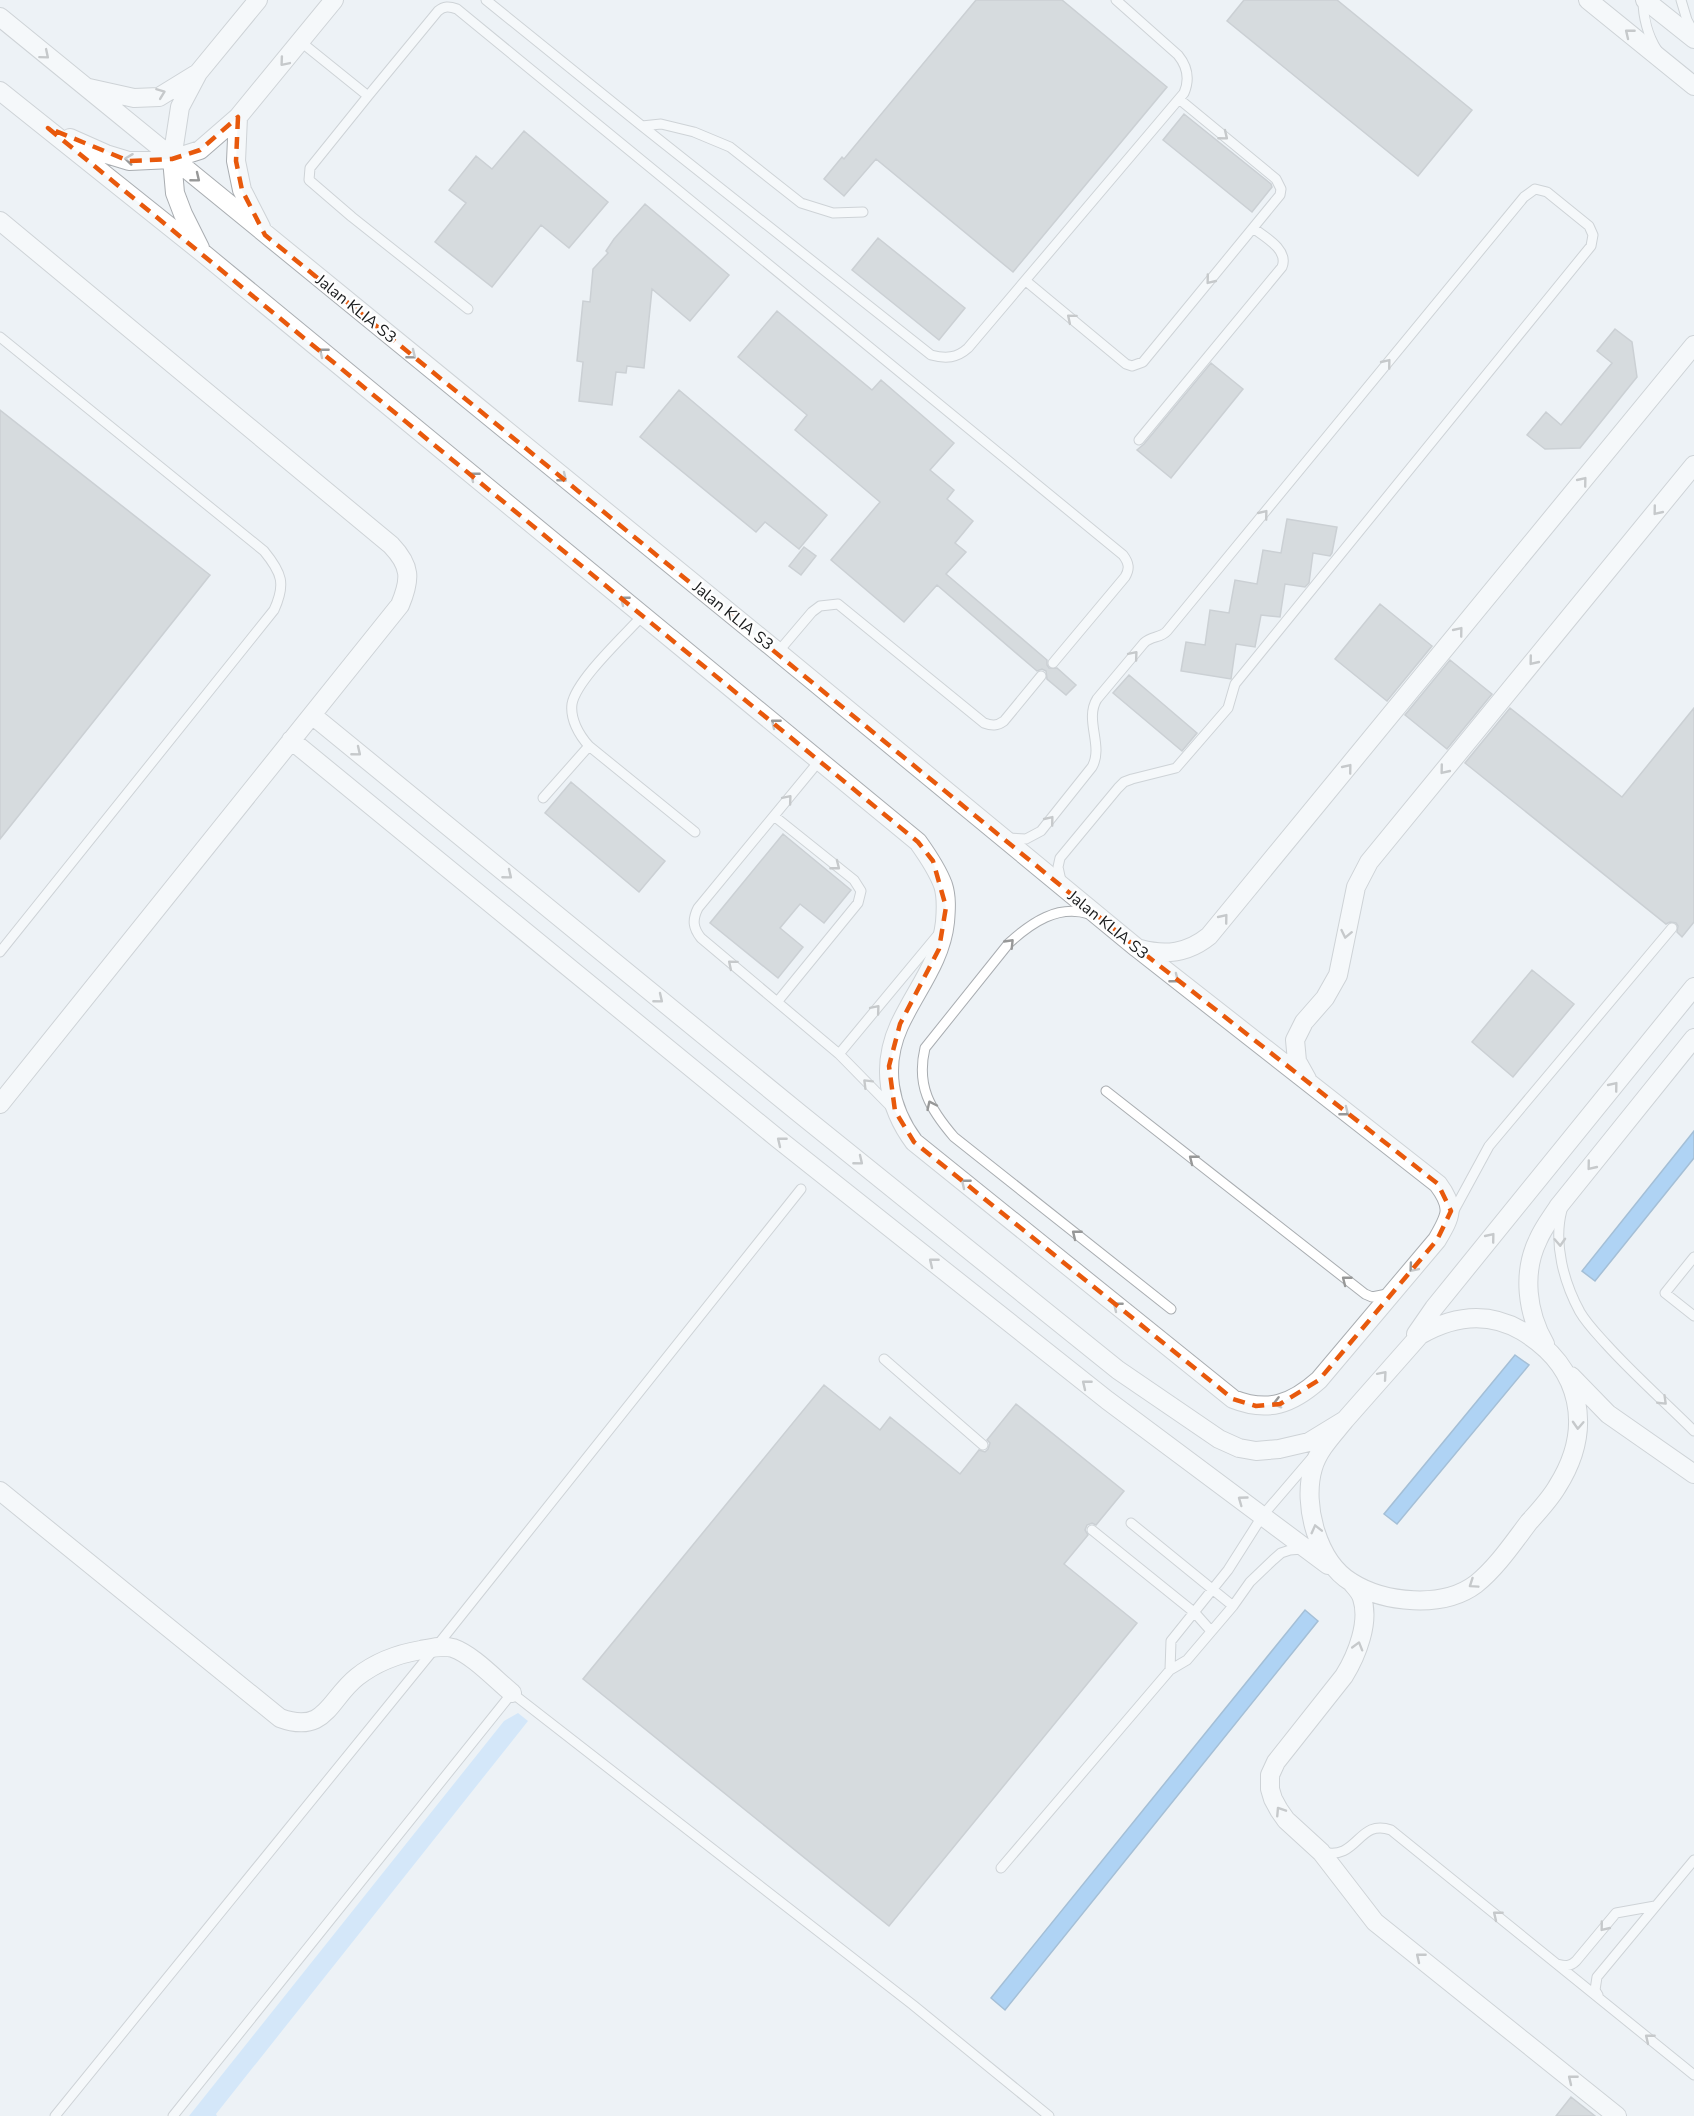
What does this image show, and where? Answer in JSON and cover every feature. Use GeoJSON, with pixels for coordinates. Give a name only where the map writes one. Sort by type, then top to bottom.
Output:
{"type":"FeatureCollection","features":[{"type":"Feature","properties":{"kind":"street"},"geometry":{"type":"LineString","coordinates":[[204,255],[175,193],[172,159],[180,107],[198,73],[258,0]]}},
{"type":"Feature","properties":{"kind":"street"},"geometry":{"type":"LineString","coordinates":[[48,128],[106,154],[129,161],[172,159],[200,150],[238,117],[334,0]]}},
{"type":"Feature","properties":{"kind":"street"},"geometry":{"type":"LineString","coordinates":[[1588,0],[1694,86]]}},
{"type":"Feature","properties":{"kind":"street"},"geometry":{"type":"LineString","coordinates":[[1644,0],[1694,39]]}},
{"type":"Feature","properties":{"kind":"street","name":"Jalan KLIA S3"},"geometry":{"type":"LineString","coordinates":[[0,17],[778,652],[1065,890],[1438,1184],[1449,1202],[1451,1211],[1448,1221]]}},
{"type":"Feature","properties":{"kind":"street"},"geometry":{"type":"LineString","coordinates":[[84,87],[134,98],[159,97],[198,73]]}},
{"type":"Feature","properties":{"kind":"street"},"geometry":{"type":"LineString","coordinates":[[0,91],[204,255],[918,842],[933,861],[944,887],[946,907],[944,928],[932,967],[900,1024],[893,1043],[889,1066],[895,1111],[909,1135],[926,1152],[1223,1392],[1233,1399],[1256,1406],[1280,1404],[1308,1390],[1319,1380],[1437,1240],[1448,1221]]}},
{"type":"Feature","properties":{"kind":"street"},"geometry":{"type":"LineString","coordinates":[[238,117],[236,161],[242,190],[265,235]]}},
{"type":"Feature","properties":{"kind":"street"},"geometry":{"type":"LineString","coordinates":[[0,221],[399,554],[408,574],[408,584],[400,605],[0,1104]]}},
{"type":"Feature","properties":{"kind":"street"},"geometry":{"type":"LineString","coordinates":[[1137,948],[1170,954],[1199,944],[1209,936],[1694,345]]}},
{"type":"Feature","properties":{"kind":"street"},"geometry":{"type":"LineString","coordinates":[[1315,1089],[1297,1061],[1295,1040],[1304,1022],[1325,998],[1338,975],[1356,887],[1361,875],[1369,862],[1694,465]]}},
{"type":"Feature","properties":{"kind":"street"},"geometry":{"type":"LineString","coordinates":[[312,715],[1118,1370],[1219,1439],[1239,1448],[1256,1451],[1279,1449],[1309,1442],[1345,1420]]}},
{"type":"Feature","properties":{"kind":"street"},"geometry":{"type":"LineString","coordinates":[[291,740],[878,1218],[1107,1400],[1345,1578],[1378,1595],[1423,1600],[1440,1598],[1474,1585],[1497,1563],[1557,1488],[1573,1454],[1578,1434],[1579,1414],[1576,1397],[1534,1320],[1530,1305],[1529,1272],[1533,1252],[1558,1207],[1694,1038]]}},
{"type":"Feature","properties":{"kind":"street"},"geometry":{"type":"LineString","coordinates":[[1405,1350],[1434,1308],[1694,987]]}},
{"type":"Feature","properties":{"kind":"street"},"geometry":{"type":"LineString","coordinates":[[1617,2116],[1375,1922],[1321,1851],[1286,1820],[1273,1799],[1270,1775],[1283,1751],[1353,1662],[1362,1629],[1364,1610],[1362,1598],[1329,1561],[1315,1529],[1311,1502],[1312,1469],[1325,1444],[1420,1335],[1456,1319],[1472,1317],[1489,1318],[1516,1327],[1539,1343],[1608,1414],[1694,1474]]}},
{"type":"Feature","properties":{"kind":"street"},"geometry":{"type":"LineString","coordinates":[[0,1491],[280,1718],[305,1723],[316,1719],[328,1712],[355,1678],[384,1660],[400,1654],[436,1647],[452,1648],[467,1656],[512,1693]]}},
{"type":"Feature","properties":{"kind":"lane"},"geometry":{"type":"LineString","coordinates":[[486,0],[931,355],[941,358],[961,354],[968,348],[1179,99],[1187,85],[1185,63],[1116,0]]}},
{"type":"Feature","properties":{"kind":"lane"},"geometry":{"type":"LineString","coordinates":[[1644,0],[1643,10],[1653,44],[1670,66]]}},
{"type":"Feature","properties":{"kind":"lane"},"geometry":{"type":"LineString","coordinates":[[1681,0],[1694,33]]}},
{"type":"Feature","properties":{"kind":"lane"},"geometry":{"type":"LineString","coordinates":[[468,309],[309,180],[310,168],[368,96],[438,11],[450,6],[457,9],[1123,555],[1129,566],[1125,578],[1053,663]]}},
{"type":"Feature","properties":{"kind":"lane"},"geometry":{"type":"LineString","coordinates":[[301,42],[368,96]]}},
{"type":"Feature","properties":{"kind":"lane"},"geometry":{"type":"LineString","coordinates":[[1026,281],[1126,364],[1132,366],[1143,362],[1280,195],[1281,189],[1279,183],[1179,99]]}},
{"type":"Feature","properties":{"kind":"lane"},"geometry":{"type":"LineString","coordinates":[[642,126],[661,124],[730,147],[801,203],[832,213],[863,212]]}},
{"type":"Feature","properties":{"kind":"lane"},"geometry":{"type":"LineString","coordinates":[[1000,836],[1026,839],[1041,831],[1096,760],[1091,716],[1092,707],[1097,699],[1149,638],[1167,631],[1524,197],[1535,189],[1547,192],[1589,226],[1593,235],[1591,246],[1235,684],[1228,708],[1176,768],[1124,782],[1065,851],[1058,867],[1065,890]]}},
{"type":"Feature","properties":{"kind":"lane"},"geometry":{"type":"LineString","coordinates":[[1139,440],[1282,267],[1283,254],[1253,228]]}},
{"type":"Feature","properties":{"kind":"lane"},"geometry":{"type":"LineString","coordinates":[[0,336],[264,551],[275,565],[281,578],[281,594],[274,610],[0,952]]}},
{"type":"Feature","properties":{"kind":"lane"},"geometry":{"type":"LineString","coordinates":[[778,652],[812,612],[820,606],[838,604],[984,723],[990,725],[1004,721],[1041,676]]}},
{"type":"Feature","properties":{"kind":"lane"},"geometry":{"type":"LineString","coordinates":[[643,615],[576,691],[572,704],[572,717],[582,738],[589,746],[695,832]]}},
{"type":"Feature","properties":{"kind":"lane"},"geometry":{"type":"LineString","coordinates":[[543,798],[589,746]]}},
{"type":"Feature","properties":{"kind":"lane"},"geometry":{"type":"LineString","coordinates":[[820,760],[698,908],[693,924],[701,938],[839,1054],[895,1111]]}},
{"type":"Feature","properties":{"kind":"lane"},"geometry":{"type":"LineString","coordinates":[[774,816],[854,880],[861,891],[858,903],[778,1001]]}},
{"type":"Feature","properties":{"kind":"lane"},"geometry":{"type":"LineString","coordinates":[[1105,922],[1079,911],[1066,911],[1038,921],[1009,943],[925,1048],[921,1064],[923,1081],[936,1116],[954,1137],[1171,1310]]}},
{"type":"Feature","properties":{"kind":"lane"},"geometry":{"type":"LineString","coordinates":[[839,1054],[944,928]]}},
{"type":"Feature","properties":{"kind":"lane"},"geometry":{"type":"LineString","coordinates":[[1448,1221],[1489,1146],[1672,928]]}},
{"type":"Feature","properties":{"kind":"lane"},"geometry":{"type":"LineString","coordinates":[[1106,1091],[1365,1294],[1380,1297],[1396,1288]]}},
{"type":"Feature","properties":{"kind":"lane"},"geometry":{"type":"LineString","coordinates":[[1574,1187],[1561,1215],[1559,1240],[1563,1268],[1580,1313],[1615,1354],[1694,1431]]}},
{"type":"Feature","properties":{"kind":"lane"},"geometry":{"type":"LineString","coordinates":[[55,2116],[436,1647],[801,1189]]}},
{"type":"Feature","properties":{"kind":"lane"},"geometry":{"type":"LineString","coordinates":[[1694,1257],[1665,1293],[1694,1316]]}},
{"type":"Feature","properties":{"kind":"lane"},"geometry":{"type":"LineString","coordinates":[[884,1359],[983,1444]]}},
{"type":"Feature","properties":{"kind":"lane"},"geometry":{"type":"LineString","coordinates":[[1170,1670],[1171,1641],[1214,1589],[1263,1515],[1325,1444]]}},
{"type":"Feature","properties":{"kind":"lane"},"geometry":{"type":"LineString","coordinates":[[1131,1523],[1233,1606]]}},
{"type":"Feature","properties":{"kind":"lane"},"geometry":{"type":"LineString","coordinates":[[1092,1530],[1195,1613],[1211,1630]]}},
{"type":"Feature","properties":{"kind":"lane"},"geometry":{"type":"LineString","coordinates":[[1001,1868],[1170,1670],[1187,1660],[1233,1606],[1250,1582],[1281,1553],[1299,1549],[1309,1550]]}},
{"type":"Feature","properties":{"kind":"lane"},"geometry":{"type":"LineString","coordinates":[[173,2116],[512,1693],[913,2005],[1048,2116]]}},
{"type":"Feature","properties":{"kind":"lane"},"geometry":{"type":"LineString","coordinates":[[1321,1851],[1338,1854],[1353,1846],[1371,1828],[1381,1826],[1391,1830],[1694,2075]]}},
{"type":"Feature","properties":{"kind":"lane"},"geometry":{"type":"LineString","coordinates":[[1600,1998],[1594,1989],[1597,1977],[1694,1860]]}},
{"type":"Feature","properties":{"kind":"lane"},"geometry":{"type":"LineString","coordinates":[[1557,1964],[1572,1965],[1616,1913],[1656,1906]]}},
{"type":"Feature","properties":{"kind":"highlighted area"},"geometry":{"type":"Polygon","coordinates":[[[238,117],[236,161],[242,190],[265,235],[1137,948],[1438,1184],[1451,1211],[1437,1240],[1319,1380],[1280,1404],[1256,1406],[1233,1399],[914,1142],[895,1111],[889,1066],[900,1024],[939,949],[946,907],[933,861],[918,842],[48,128],[129,161],[172,159],[200,150],[238,117]]]}},
{"type":"Feature","properties":{"kind":"shaded area"},"geometry":{"type":"Polygon","coordinates":[[[518,1713],[528,1721],[216,2114],[217,2116],[189,2116],[504,1721],[518,1713]]]}},
{"type":"Feature","properties":{"kind":"water"},"geometry":{"type":"Polygon","coordinates":[[[1694,1131],[1694,1158],[1595,1281],[1582,1271],[1694,1131]]]}},
{"type":"Feature","properties":{"kind":"water"},"geometry":{"type":"Polygon","coordinates":[[[1515,1355],[1529,1365],[1397,1524],[1384,1514],[1515,1355]]]}},
{"type":"Feature","properties":{"kind":"water"},"geometry":{"type":"Polygon","coordinates":[[[1305,1610],[1318,1621],[1005,2010],[991,1998],[1305,1610]]]}},
{"type":"Feature","properties":{"kind":"building"},"geometry":{"type":"Polygon","coordinates":[[[976,0],[1062,0],[1167,87],[1013,272],[876,159],[844,196],[824,179],[842,157],[844,159],[976,0]]]}},
{"type":"Feature","properties":{"kind":"building"},"geometry":{"type":"Polygon","coordinates":[[[1244,0],[1337,0],[1472,110],[1418,176],[1227,21],[1244,0]]]}},
{"type":"Feature","properties":{"kind":"building"},"geometry":{"type":"Polygon","coordinates":[[[1184,114],[1271,184],[1272,187],[1252,212],[1163,140],[1184,114]]]}},
{"type":"Feature","properties":{"kind":"building"},"geometry":{"type":"Polygon","coordinates":[[[524,131],[608,202],[569,248],[541,225],[492,287],[435,242],[466,203],[449,190],[476,156],[492,169],[524,131]]]}},
{"type":"Feature","properties":{"kind":"building"},"geometry":{"type":"Polygon","coordinates":[[[645,204],[729,275],[690,321],[652,289],[644,368],[627,366],[626,373],[616,372],[612,405],[579,401],[583,362],[577,361],[583,301],[590,302],[593,269],[608,253],[606,251],[614,239],[645,204]]]}},
{"type":"Feature","properties":{"kind":"building"},"geometry":{"type":"Polygon","coordinates":[[[878,238],[965,308],[939,340],[852,270],[878,238]]]}},
{"type":"Feature","properties":{"kind":"building"},"geometry":{"type":"Polygon","coordinates":[[[777,311],[872,390],[881,380],[954,443],[930,470],[954,490],[947,499],[973,521],[955,543],[966,552],[946,574],[1047,660],[1049,668],[1057,668],[1076,685],[1066,695],[1047,679],[1046,671],[1042,669],[1037,671],[937,585],[904,622],[831,560],[880,502],[795,430],[807,415],[738,357],[777,311]]]}},
{"type":"Feature","properties":{"kind":"building"},"geometry":{"type":"Polygon","coordinates":[[[1615,329],[1632,342],[1637,377],[1580,448],[1545,449],[1527,435],[1546,412],[1561,425],[1612,363],[1597,351],[1615,329]]]}},
{"type":"Feature","properties":{"kind":"building"},"geometry":{"type":"Polygon","coordinates":[[[1211,363],[1243,389],[1171,478],[1137,450],[1211,363]]]}},
{"type":"Feature","properties":{"kind":"building"},"geometry":{"type":"Polygon","coordinates":[[[679,390],[827,515],[799,549],[765,522],[756,532],[640,437],[679,390]]]}},
{"type":"Feature","properties":{"kind":"building"},"geometry":{"type":"Polygon","coordinates":[[[0,410],[210,575],[0,839],[0,410]]]}},
{"type":"Feature","properties":{"kind":"building"},"geometry":{"type":"Polygon","coordinates":[[[1287,519],[1337,527],[1330,556],[1313,553],[1309,583],[1305,587],[1285,584],[1280,617],[1261,615],[1255,647],[1236,644],[1231,679],[1181,671],[1186,642],[1205,645],[1210,610],[1229,613],[1235,580],[1257,584],[1263,550],[1281,553],[1287,519]]]}},
{"type":"Feature","properties":{"kind":"building"},"geometry":{"type":"Polygon","coordinates":[[[804,547],[816,556],[801,575],[789,566],[804,547]]]}},
{"type":"Feature","properties":{"kind":"building"},"geometry":{"type":"Polygon","coordinates":[[[1380,604],[1432,646],[1387,701],[1335,659],[1380,604]]]}},
{"type":"Feature","properties":{"kind":"building"},"geometry":{"type":"Polygon","coordinates":[[[1450,660],[1492,694],[1447,749],[1405,715],[1450,660]]]}},
{"type":"Feature","properties":{"kind":"building"},"geometry":{"type":"Polygon","coordinates":[[[1129,675],[1197,733],[1182,751],[1113,693],[1129,675]]]}},
{"type":"Feature","properties":{"kind":"building"},"geometry":{"type":"Polygon","coordinates":[[[1510,708],[1622,797],[1694,708],[1694,922],[1682,937],[1677,932],[1676,923],[1666,924],[1465,763],[1510,708]]]}},
{"type":"Feature","properties":{"kind":"building"},"geometry":{"type":"Polygon","coordinates":[[[571,782],[665,861],[639,892],[545,813],[571,782]]]}},
{"type":"Feature","properties":{"kind":"building"},"geometry":{"type":"Polygon","coordinates":[[[783,834],[851,890],[824,923],[800,904],[780,928],[803,947],[778,978],[710,923],[783,834]]]}},
{"type":"Feature","properties":{"kind":"building"},"geometry":{"type":"Polygon","coordinates":[[[1532,970],[1574,1004],[1513,1077],[1472,1042],[1532,970]]]}},
{"type":"Feature","properties":{"kind":"building"},"geometry":{"type":"Polygon","coordinates":[[[824,1385],[880,1430],[890,1417],[960,1474],[979,1450],[985,1452],[988,1449],[990,1443],[987,1440],[1016,1404],[1124,1491],[1096,1525],[1092,1523],[1087,1525],[1085,1530],[1088,1535],[1064,1564],[1137,1623],[889,1926],[583,1679],[824,1385]]]}},
{"type":"Feature","properties":{"kind":"building"},"geometry":{"type":"Polygon","coordinates":[[[1571,2097],[1595,2116],[1556,2116],[1571,2097]]]}}]}
